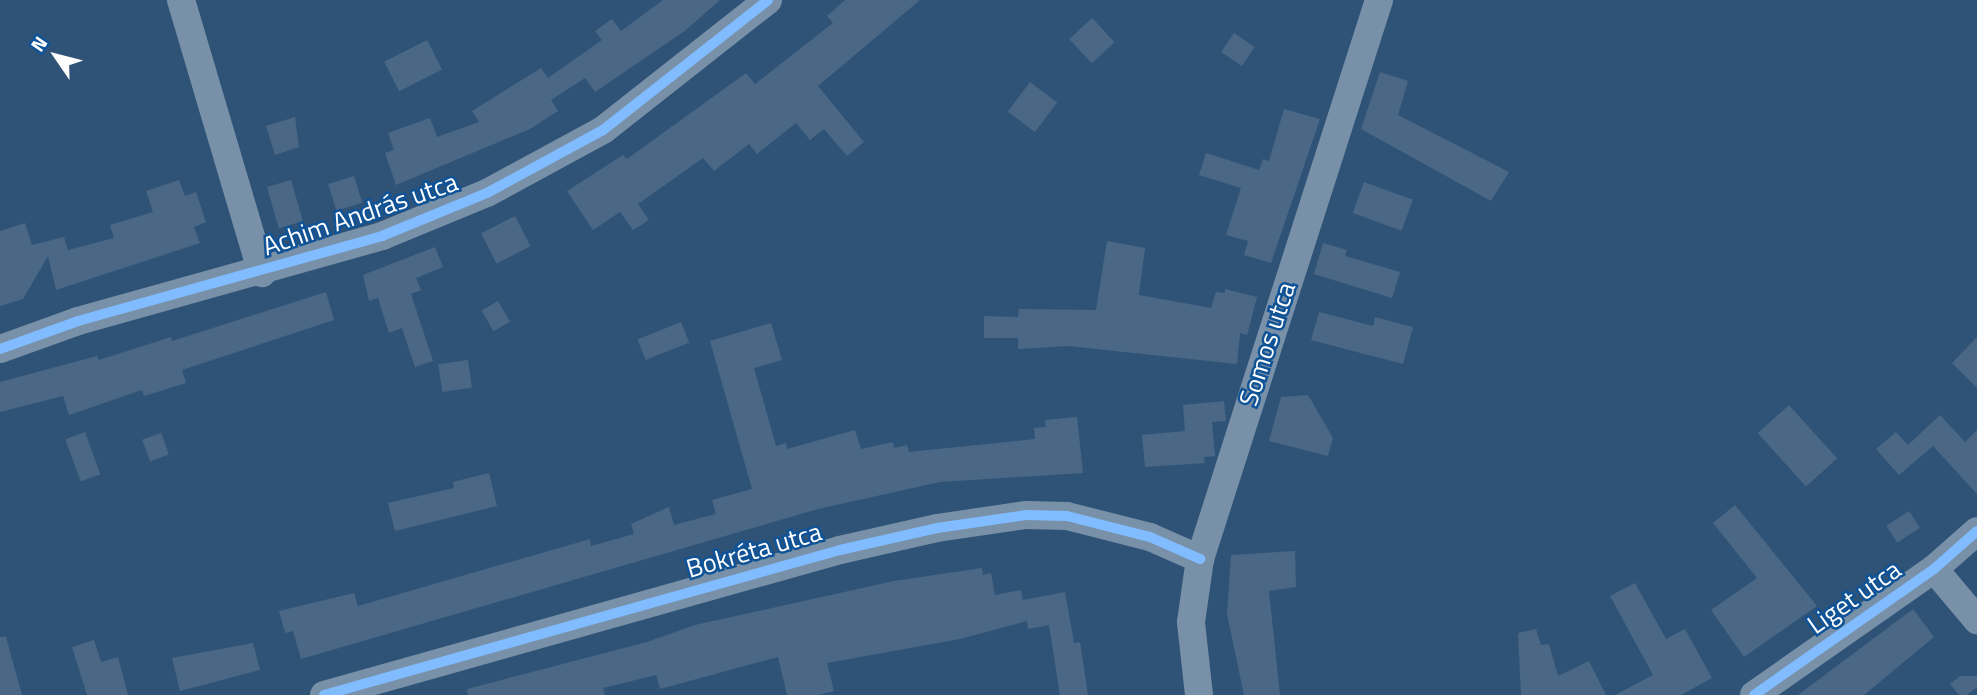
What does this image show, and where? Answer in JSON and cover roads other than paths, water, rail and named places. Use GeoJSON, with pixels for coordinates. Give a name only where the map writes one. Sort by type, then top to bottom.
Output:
{"type":"FeatureCollection","features":[{"type":"Feature","properties":{"kind":"street"},"geometry":{"type":"LineString","coordinates":[[181,0],[262,273]]}},
{"type":"Feature","properties":{"kind":"street","name":"Achim András utca"},"geometry":{"type":"LineString","coordinates":[[0,349],[78,321],[262,273],[383,236],[510,181],[603,130],[768,0]]}},
{"type":"Feature","properties":{"kind":"street","name":"Somos utca"},"geometry":{"type":"LineString","coordinates":[[1199,695],[1191,622],[1200,559],[1379,0]]}},
{"type":"Feature","properties":{"kind":"street","name":"Bokréta utca"},"geometry":{"type":"LineString","coordinates":[[324,695],[840,550],[937,528],[1026,515],[1067,516],[1150,537],[1200,559]]}},
{"type":"Feature","properties":{"kind":"street","name":"Liget utca"},"geometry":{"type":"LineString","coordinates":[[1754,695],[1934,569],[1977,531]]}},
{"type":"Feature","properties":{"kind":"street"},"geometry":{"type":"LineString","coordinates":[[1934,569],[1977,620]]}}]}
